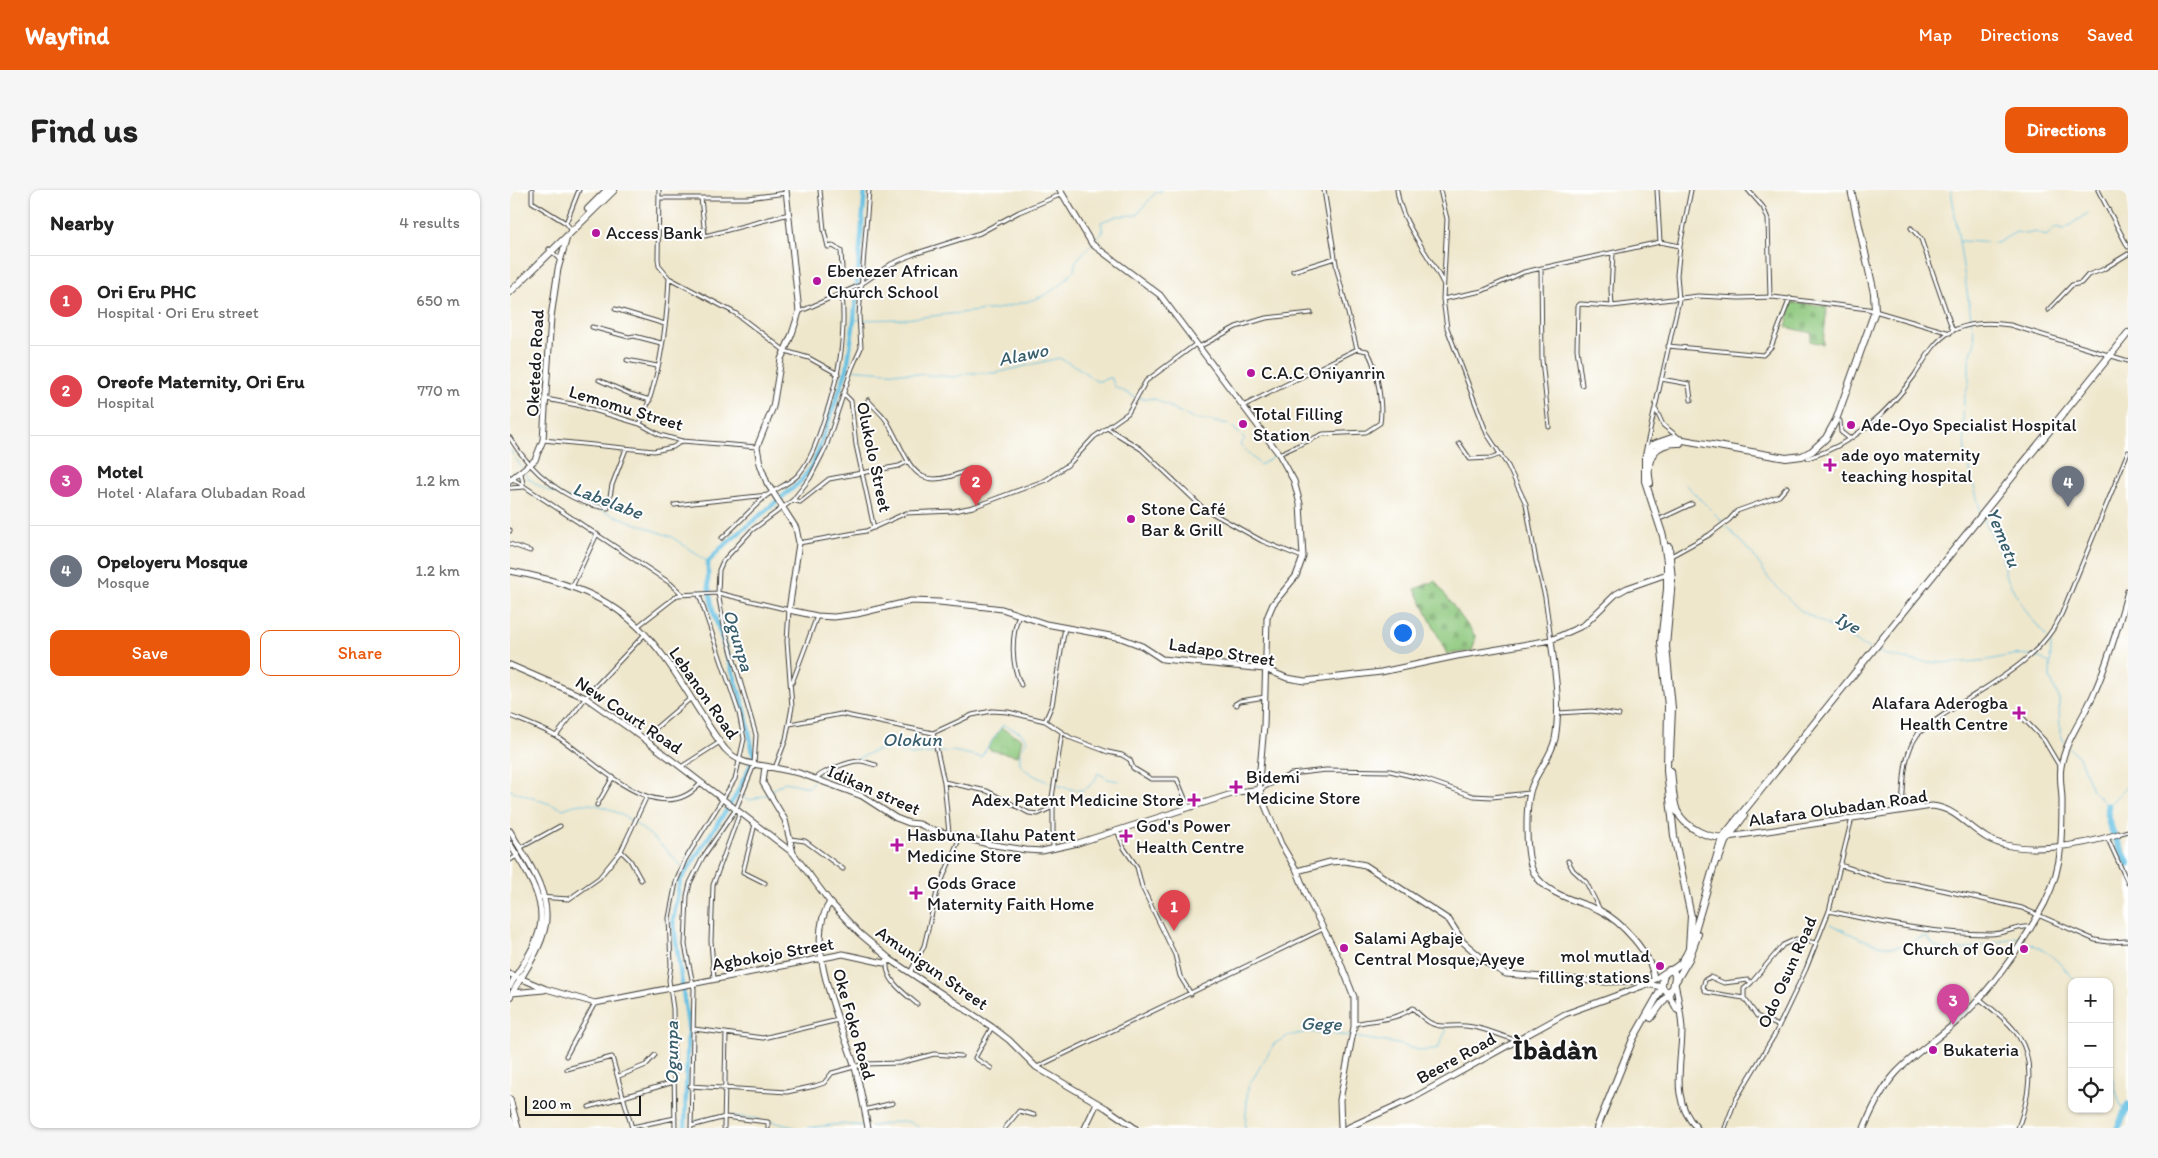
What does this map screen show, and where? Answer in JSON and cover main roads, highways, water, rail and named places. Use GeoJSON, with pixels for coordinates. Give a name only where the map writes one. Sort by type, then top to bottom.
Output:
{"type":"FeatureCollection","features":[{"type":"Feature","properties":{"kind":"highway"},"geometry":{"type":"LineString","coordinates":[[510,292],[550,250],[568,225],[607,190]]}},
{"type":"Feature","properties":{"kind":"highway"},"geometry":{"type":"LineString","coordinates":[[510,287],[568,236],[614,190]]}},
{"type":"Feature","properties":{"kind":"highway"},"geometry":{"type":"LineString","coordinates":[[1666,971],[1682,962],[1690,950],[1691,916],[1674,836],[1670,777],[1672,708],[1664,653],[1668,574],[1663,536],[1645,481],[1644,457],[1652,445],[1658,441],[1681,438],[1784,462],[1808,458],[1830,441],[1840,421],[1877,312],[1877,291],[1853,190]]}},
{"type":"Feature","properties":{"kind":"highway"},"geometry":{"type":"LineString","coordinates":[[1664,653],[1672,580],[1671,556],[1662,518],[1648,475],[1649,460],[1655,449],[1666,443],[1682,443],[1786,458],[1802,456],[1820,446],[1836,420],[1877,312]]}},
{"type":"Feature","properties":{"kind":"highway"},"geometry":{"type":"LineString","coordinates":[[1597,1128],[1625,1061],[1666,991],[1675,982],[1690,950],[1725,838],[1988,511],[2128,333]]}},
{"type":"Feature","properties":{"kind":"highway"},"geometry":{"type":"LineString","coordinates":[[2112,355],[2128,338]]}},
{"type":"Feature","properties":{"kind":"highway"},"geometry":{"type":"LineString","coordinates":[[1670,777],[1676,807],[1683,820],[1705,834],[1725,838]]}},
{"type":"Feature","properties":{"kind":"highway"},"geometry":{"type":"LineString","coordinates":[[1666,971],[1675,974],[1675,982]]}},
{"type":"Feature","properties":{"kind":"highway"},"geometry":{"type":"LineString","coordinates":[[1666,971],[1666,991]]}},
{"type":"Feature","properties":{"kind":"highway"},"geometry":{"type":"LineString","coordinates":[[1601,1128],[1625,1061]]}},
{"type":"Feature","properties":{"kind":"main road","name":"Ladapo Street"},"geometry":{"type":"LineString","coordinates":[[786,191],[799,312],[779,369],[773,407],[757,447],[762,472],[772,494],[796,528],[799,542],[789,610],[817,616],[846,616],[897,603],[926,601],[994,608],[1065,627],[1121,638],[1142,646],[1162,659],[1266,669],[1287,678],[1304,681],[1349,677],[1551,640],[1584,625],[1611,599],[1627,588],[1668,574]]}},
{"type":"Feature","properties":{"kind":"main road"},"geometry":{"type":"LineString","coordinates":[[1061,192],[1092,244],[1153,288],[1280,454],[1294,482],[1300,504],[1303,558],[1296,576],[1269,611],[1266,630],[1261,789],[1273,827],[1297,871],[1352,991],[1354,1026],[1340,1100],[1341,1128]]}},
{"type":"Feature","properties":{"kind":"main road","name":"Oketedo Road"},"geometry":{"type":"LineString","coordinates":[[511,479],[522,473],[530,465],[540,451],[543,440],[551,318],[560,258],[568,236]]}},
{"type":"Feature","properties":{"kind":"main road","name":"Lebanon Road"},"geometry":{"type":"LineString","coordinates":[[510,571],[546,578],[618,609],[645,634],[720,742],[733,757],[742,762],[764,766]]}},
{"type":"Feature","properties":{"kind":"main road"},"geometry":{"type":"LineString","coordinates":[[1864,1128],[1878,1098],[1896,1073],[1950,1028],[1980,999],[2001,974],[2038,915],[2058,873],[2062,848],[2061,767],[2064,756],[2098,684],[2122,616],[2128,591]]}},
{"type":"Feature","properties":{"kind":"main road"},"geometry":{"type":"LineString","coordinates":[[1551,640],[1558,713],[1554,745],[1529,793],[1529,858],[1534,874],[1556,892],[1600,911],[1640,946],[1651,963],[1654,979]]}},
{"type":"Feature","properties":{"kind":"main road","name":"New Court Road"},"geometry":{"type":"LineString","coordinates":[[510,665],[586,698],[643,738],[793,853]]}},
{"type":"Feature","properties":{"kind":"main road","name":"Idikan street"},"geometry":{"type":"LineString","coordinates":[[764,766],[814,779],[862,796],[896,818],[910,823],[960,837],[1026,850],[1053,848],[1189,809],[1243,791],[1261,789]]}},
{"type":"Feature","properties":{"kind":"main road","name":"Amunigun Street"},"geometry":{"type":"LineString","coordinates":[[764,766],[763,783],[785,820],[793,853],[830,902],[859,933],[889,961],[911,971],[992,1026],[1014,1044],[1036,1068],[1097,1103],[1135,1128]]}},
{"type":"Feature","properties":{"kind":"main road","name":"Alafara Olubadan Road"},"geometry":{"type":"LineString","coordinates":[[1725,838],[1902,810],[1938,807],[1954,814],[1981,834],[1996,842],[2019,846],[2062,848],[2118,834]]}},
{"type":"Feature","properties":{"kind":"main road"},"geometry":{"type":"LineString","coordinates":[[510,830],[546,909],[545,928],[510,986]]}},
{"type":"Feature","properties":{"kind":"main road"},"geometry":{"type":"LineString","coordinates":[[510,844],[541,896]]}},
{"type":"Feature","properties":{"kind":"main road"},"geometry":{"type":"LineString","coordinates":[[1297,871],[1330,862],[1344,861],[1365,865],[1449,920],[1462,942],[1490,965],[1506,974],[1648,984],[1666,991],[1680,1014]]}},
{"type":"Feature","properties":{"kind":"main road","name":"Oke Foko Road"},"geometry":{"type":"LineString","coordinates":[[830,902],[823,916],[821,960],[838,1020],[854,1066],[867,1126]]}},
{"type":"Feature","properties":{"kind":"main road","name":"Agbokojo Street"},"geometry":{"type":"LineString","coordinates":[[546,990],[596,1003],[670,987],[821,960],[843,954],[869,961],[889,961]]}},
{"type":"Feature","properties":{"kind":"main road"},"geometry":{"type":"LineString","coordinates":[[1648,984],[1666,971],[1651,963]]}},
{"type":"Feature","properties":{"kind":"main road"},"geometry":{"type":"LineString","coordinates":[[515,977],[546,990]]}},
{"type":"Feature","properties":{"kind":"main road"},"geometry":{"type":"LineString","coordinates":[[515,977],[511,995],[546,990]]}},
{"type":"Feature","properties":{"kind":"main road"},"geometry":{"type":"LineString","coordinates":[[1675,982],[1682,1029],[1678,1070],[1679,1089],[1685,1114],[1697,1128]]}},
{"type":"Feature","properties":{"kind":"main road","name":"Beere Road"},"geometry":{"type":"LineString","coordinates":[[1347,1128],[1412,1098],[1515,1040],[1581,1007],[1648,984]]}},
{"type":"Feature","properties":{"kind":"main road"},"geometry":{"type":"LineString","coordinates":[[510,1099],[518,1128]]}},
{"type":"Feature","properties":{"kind":"main road"},"geometry":{"type":"LineString","coordinates":[[1085,1128],[1097,1103]]}},
{"type":"Feature","properties":{"kind":"main road"},"geometry":{"type":"LineString","coordinates":[[510,1119],[512,1128]]}},
{"type":"Feature","properties":{"kind":"waterway","name":"Ogunpa"},"geometry":{"type":"LineString","coordinates":[[685,1128],[688,1026],[673,920],[680,881],[735,797],[754,758],[745,710],[713,611],[708,583],[708,562],[720,549],[800,482],[813,465],[847,369],[854,320],[865,190]]}},
{"type":"Feature","properties":{"kind":"waterway"},"geometry":{"type":"LineString","coordinates":[[1092,240],[1103,233],[1101,222],[1117,216],[1137,215],[1155,193],[1162,190]]}},
{"type":"Feature","properties":{"kind":"waterway","name":"Yemetu"},"geometry":{"type":"LineString","coordinates":[[1951,190],[1972,323]]}},
{"type":"Feature","properties":{"kind":"waterway"},"geometry":{"type":"LineString","coordinates":[[1961,241],[1997,243],[2016,232],[2026,234],[2036,232],[2046,236],[2056,227],[2064,229],[2088,213]]}},
{"type":"Feature","properties":{"kind":"waterway"},"geometry":{"type":"LineString","coordinates":[[854,320],[904,319],[997,309],[1041,297],[1061,285],[1074,270],[1076,261],[1091,244]]}},
{"type":"Feature","properties":{"kind":"waterway","name":"Yemetu"},"geometry":{"type":"LineString","coordinates":[[1973,326],[1975,342],[1969,360],[1969,382],[1964,399],[1963,421],[1965,451],[1981,513]]}},
{"type":"Feature","properties":{"kind":"waterway","name":"Alawo"},"geometry":{"type":"LineString","coordinates":[[847,369],[956,377],[967,373],[996,373],[1059,358],[1077,367],[1096,381],[1111,377],[1115,387],[1135,397]]}},
{"type":"Feature","properties":{"kind":"waterway","name":"Alawo"},"geometry":{"type":"LineString","coordinates":[[1139,398],[1155,399],[1191,418],[1229,424],[1245,439],[1240,444],[1260,465],[1274,457]]}},
{"type":"Feature","properties":{"kind":"waterway","name":"Labelabe"},"geometry":{"type":"LineString","coordinates":[[510,450],[522,468]]}},
{"type":"Feature","properties":{"kind":"waterway","name":"Labelabe"},"geometry":{"type":"LineString","coordinates":[[524,472],[528,478],[544,489],[672,537],[708,562]]}},
{"type":"Feature","properties":{"kind":"waterway","name":"Iye"},"geometry":{"type":"LineString","coordinates":[[1686,485],[1723,522]]}},
{"type":"Feature","properties":{"kind":"waterway","name":"Yemetu"},"geometry":{"type":"LineString","coordinates":[[1983,517],[2001,553],[2005,574],[2015,593],[2028,614],[2046,636]]}},
{"type":"Feature","properties":{"kind":"waterway","name":"Iye"},"geometry":{"type":"LineString","coordinates":[[1725,525],[1754,556],[1769,579],[1800,610],[1870,649]]}},
{"type":"Feature","properties":{"kind":"waterway","name":"Yemetu"},"geometry":{"type":"LineString","coordinates":[[2048,639],[2051,645],[2050,678],[2059,698],[2060,733],[2066,746]]}},
{"type":"Feature","properties":{"kind":"waterway","name":"Iye"},"geometry":{"type":"LineString","coordinates":[[1876,651],[1914,661],[1927,662],[1979,661],[2022,654],[2030,655],[2049,663]]}},
{"type":"Feature","properties":{"kind":"waterway","name":"Olokun"},"geometry":{"type":"LineString","coordinates":[[855,760],[874,751],[893,748],[911,755],[953,751],[981,757],[1003,725],[1020,732],[1027,740],[1020,754],[1020,763],[1029,773],[1058,786],[1076,790],[1082,790],[1090,786],[1098,773],[1108,779],[1119,781]]}},
{"type":"Feature","properties":{"kind":"waterway","name":"Yemetu"},"geometry":{"type":"LineString","coordinates":[[2069,748],[2079,757],[2092,790],[2108,806],[2128,785]]}},
{"type":"Feature","properties":{"kind":"waterway","name":"Olokun"},"geometry":{"type":"LineString","coordinates":[[814,777],[828,769]]}},
{"type":"Feature","properties":{"kind":"waterway","name":"Olokun"},"geometry":{"type":"LineString","coordinates":[[771,791],[785,782],[809,787],[813,781]]}},
{"type":"Feature","properties":{"kind":"waterway"},"geometry":{"type":"LineString","coordinates":[[510,790],[564,809],[580,804],[596,805],[612,810],[644,830],[681,866]]}},
{"type":"Feature","properties":{"kind":"waterway","name":"Olokun"},"geometry":{"type":"LineString","coordinates":[[743,798],[751,800],[768,794]]}},
{"type":"Feature","properties":{"kind":"waterway"},"geometry":{"type":"LineString","coordinates":[[2108,806],[2111,829],[2128,864]]}},
{"type":"Feature","properties":{"kind":"waterway"},"geometry":{"type":"LineString","coordinates":[[1831,924],[1874,944],[1893,947],[1927,937],[1938,948],[1947,950],[1978,947],[2017,937],[2020,939]]}},
{"type":"Feature","properties":{"kind":"waterway"},"geometry":{"type":"LineString","coordinates":[[2024,941],[2048,953],[2073,978]]}},
{"type":"Feature","properties":{"kind":"waterway","name":"Gege"},"geometry":{"type":"LineString","coordinates":[[1355,1037],[1398,1044],[1422,1051],[1438,1048],[1447,1029]]}},
{"type":"Feature","properties":{"kind":"waterway","name":"Gege"},"geometry":{"type":"LineString","coordinates":[[1245,1128],[1248,1087],[1274,1044],[1288,1036],[1307,1032],[1351,1036]]}},
{"type":"Feature","properties":{"kind":"waterway"},"geometry":{"type":"LineString","coordinates":[[2113,1081],[2120,1104],[2126,1115]]}},
{"type":"Feature","properties":{"kind":"waterway"},"geometry":{"type":"LineString","coordinates":[[2118,1128],[2128,1105]]}},
{"type":"Feature","properties":{"kind":"waterway"},"geometry":{"type":"LineString","coordinates":[[692,1122],[723,1116]]}},
{"type":"Feature","properties":{"kind":"waterway"},"geometry":{"type":"LineString","coordinates":[[732,1116],[760,1119]]}},
{"type":"Feature","properties":{"kind":"waterway"},"geometry":{"type":"LineString","coordinates":[[769,1121],[797,1128]]}},
{"type":"Feature","properties":{"kind":"waterway"},"geometry":{"type":"LineString","coordinates":[[870,1126],[902,1121],[914,1124],[919,1128]]}},
{"type":"Feature","properties":{"kind":"waterway"},"geometry":{"type":"LineString","coordinates":[[807,1128],[841,1124],[866,1126]]}},
{"type":"Feature","properties":{"kind":"place","name":"Access Bank"},"geometry":{"type":"Point","coordinates":[596,233]}},
{"type":"Feature","properties":{"kind":"place","name":"Ebenezer African Church School"},"geometry":{"type":"Point","coordinates":[817,281]}},
{"type":"Feature","properties":{"kind":"place","name":"C.A.C Oniyanrin"},"geometry":{"type":"Point","coordinates":[1251,373]}},
{"type":"Feature","properties":{"kind":"place","name":"Total Filling Station"},"geometry":{"type":"Point","coordinates":[1243,424]}},
{"type":"Feature","properties":{"kind":"place","name":"Ade-Oyo Specialist Hospital"},"geometry":{"type":"Point","coordinates":[1851,425]}},
{"type":"Feature","properties":{"kind":"place","name":"ade oyo maternity teaching hospital"},"geometry":{"type":"Point","coordinates":[1830,465]}},
{"type":"Feature","properties":{"kind":"place","name":"Oreofe Maternity, Ori Eru"},"geometry":{"type":"Point","coordinates":[976,506]}},
{"type":"Feature","properties":{"kind":"place","name":"Opeloyeru Mosque"},"geometry":{"type":"Point","coordinates":[2068,507]}},
{"type":"Feature","properties":{"kind":"place","name":"Stone Café Bar & Grill"},"geometry":{"type":"Point","coordinates":[1131,519]}},
{"type":"Feature","properties":{"kind":"place","name":"Alafara Aderogba Health Centre"},"geometry":{"type":"Point","coordinates":[2019,713]}},
{"type":"Feature","properties":{"kind":"place","name":"Bidemi Medicine Store"},"geometry":{"type":"Point","coordinates":[1236,787]}},
{"type":"Feature","properties":{"kind":"place","name":"Adex Patent Medicine Store"},"geometry":{"type":"Point","coordinates":[1194,800]}},
{"type":"Feature","properties":{"kind":"place","name":"God's Power Health Centre"},"geometry":{"type":"Point","coordinates":[1126,836]}},
{"type":"Feature","properties":{"kind":"place","name":"Hasbuna Ilahu Patent Medicine Store"},"geometry":{"type":"Point","coordinates":[897,845]}},
{"type":"Feature","properties":{"kind":"place","name":"Gods Grace Maternity Faith Home"},"geometry":{"type":"Point","coordinates":[916,893]}},
{"type":"Feature","properties":{"kind":"place","name":"Ori Eru PHC"},"geometry":{"type":"Point","coordinates":[1174,931]}},
{"type":"Feature","properties":{"kind":"place","name":"Salami Agbaje Central Mosque,Ayeye"},"geometry":{"type":"Point","coordinates":[1344,948]}},
{"type":"Feature","properties":{"kind":"place","name":"Church of God"},"geometry":{"type":"Point","coordinates":[2024,949]}},
{"type":"Feature","properties":{"kind":"place","name":"mol mutlad filling stations"},"geometry":{"type":"Point","coordinates":[1660,966]}},
{"type":"Feature","properties":{"kind":"place","name":"Motel"},"geometry":{"type":"Point","coordinates":[1953,1025]}},
{"type":"Feature","properties":{"kind":"place","name":"Bukateria"},"geometry":{"type":"Point","coordinates":[1933,1050]}},
{"type":"Feature","properties":{"kind":"district","name":"Ìbàdàn"},"geometry":{"type":"Point","coordinates":[1555,1049]}}]}
